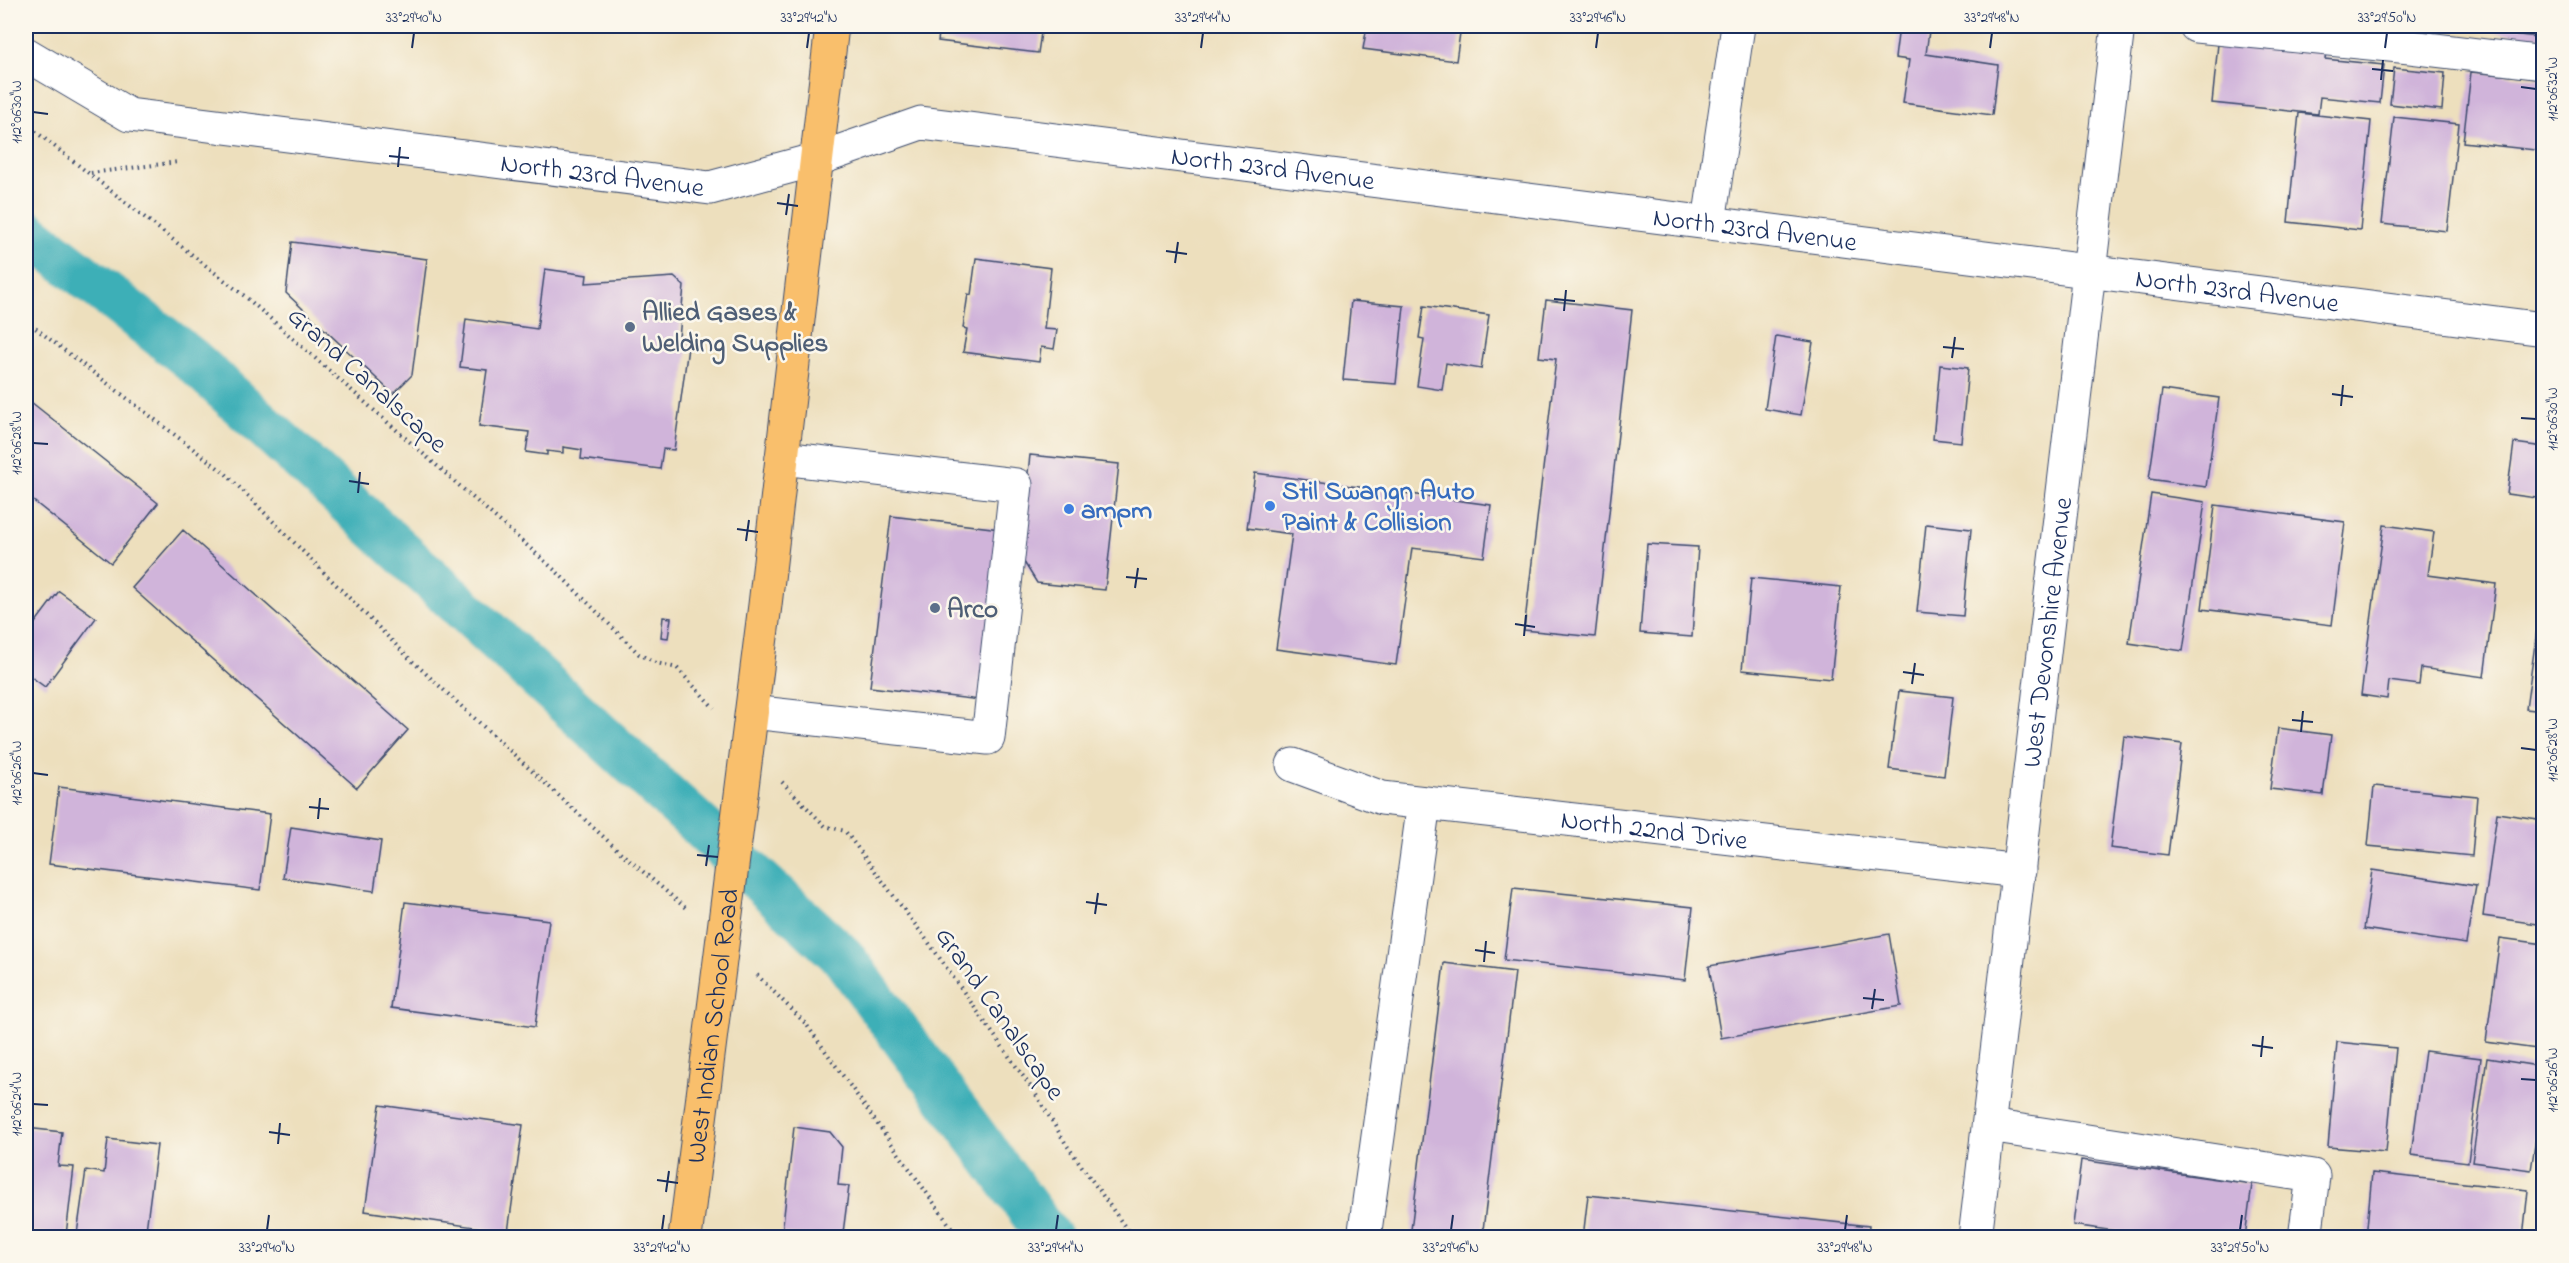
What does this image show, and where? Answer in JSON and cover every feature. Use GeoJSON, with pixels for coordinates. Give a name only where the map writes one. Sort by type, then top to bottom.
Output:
{"type":"FeatureCollection","features":[{"type":"Feature","properties":{"kind":"main road","name":"West Indian School Road"},"geometry":{"type":"LineString","coordinates":[[685,1238],[752,712],[832,26]]}},
{"type":"Feature","properties":{"kind":"street"},"geometry":{"type":"LineString","coordinates":[[1709,222],[1738,26]]}},
{"type":"Feature","properties":{"kind":"street","name":"West Devonshire Avenue"},"geometry":{"type":"LineString","coordinates":[[1975,1238],[2091,272],[2118,26]]}},
{"type":"Feature","properties":{"kind":"street"},"geometry":{"type":"LineString","coordinates":[[2196,26],[2544,63]]}},
{"type":"Feature","properties":{"kind":"street","name":"North 23rd Avenue"},"geometry":{"type":"LineString","coordinates":[[26,54],[129,115],[710,188],[818,159],[921,123],[2544,329]]}},
{"type":"Feature","properties":{"kind":"street"},"geometry":{"type":"LineString","coordinates":[[752,712],[988,738],[1016,485],[782,458]]}},
{"type":"Feature","properties":{"kind":"street","name":"North 22nd Drive"},"geometry":{"type":"LineString","coordinates":[[1293,765],[1382,798],[2019,871]]}},
{"type":"Feature","properties":{"kind":"street"},"geometry":{"type":"LineString","coordinates":[[1364,1238],[1424,803]]}},
{"type":"Feature","properties":{"kind":"street"},"geometry":{"type":"LineString","coordinates":[[1989,1126],[2313,1176],[2305,1238]]}},
{"type":"Feature","properties":{"kind":"path","name":"Grand Canalscape"},"geometry":{"type":"LineString","coordinates":[[26,124],[247,298],[556,572],[639,654],[657,663],[677,668]]}},
{"type":"Feature","properties":{"kind":"path"},"geometry":{"type":"LineString","coordinates":[[26,321],[226,474],[410,659],[620,852],[723,927],[806,1024],[959,1238]]}},
{"type":"Feature","properties":{"kind":"path","name":"Grand Canalscape"},"geometry":{"type":"LineString","coordinates":[[825,826],[845,831],[908,915],[1035,1093],[1066,1144],[1133,1238]]}},
{"type":"Feature","properties":{"kind":"building"},"geometry":{"type":"Polygon","coordinates":[[[940,26],[1042,26],[1038,53],[938,41],[940,26]]]}},
{"type":"Feature","properties":{"kind":"building"},"geometry":{"type":"Polygon","coordinates":[[[1367,26],[1461,26],[1456,61],[1363,49],[1367,26]]]}},
{"type":"Feature","properties":{"kind":"building"},"geometry":{"type":"Polygon","coordinates":[[[2544,26],[2544,38],[2452,27],[2544,26]]]}},
{"type":"Feature","properties":{"kind":"building"},"geometry":{"type":"Polygon","coordinates":[[[1899,27],[1929,31],[1926,54],[1998,65],[1992,115],[1903,103],[1909,60],[1895,58],[1899,27]]]}},
{"type":"Feature","properties":{"kind":"building"},"geometry":{"type":"Polygon","coordinates":[[[2219,34],[2327,45],[2325,59],[2384,65],[2380,103],[2320,97],[2318,114],[2212,103],[2219,34]]]}},
{"type":"Feature","properties":{"kind":"building"},"geometry":{"type":"Polygon","coordinates":[[[2394,68],[2445,73],[2442,110],[2390,104],[2394,68]]]}},
{"type":"Feature","properties":{"kind":"building"},"geometry":{"type":"Polygon","coordinates":[[[2471,72],[2544,79],[2544,151],[2463,142],[2471,72]]]}},
{"type":"Feature","properties":{"kind":"building"},"geometry":{"type":"Polygon","coordinates":[[[2299,113],[2371,121],[2360,230],[2288,222],[2299,113]]]}},
{"type":"Feature","properties":{"kind":"building"},"geometry":{"type":"Polygon","coordinates":[[[2394,117],[2459,124],[2447,231],[2382,224],[2394,117]]]}},
{"type":"Feature","properties":{"kind":"building"},"geometry":{"type":"Polygon","coordinates":[[[292,242],[427,259],[412,375],[393,394],[286,293],[292,242]]]}},
{"type":"Feature","properties":{"kind":"building"},"geometry":{"type":"Polygon","coordinates":[[[976,258],[1051,268],[1044,329],[1057,330],[1054,349],[1041,347],[1039,362],[963,352],[967,329],[963,328],[968,294],[971,295],[976,258]]]}},
{"type":"Feature","properties":{"kind":"building"},"geometry":{"type":"Polygon","coordinates":[[[545,269],[587,275],[586,283],[674,277],[684,286],[679,338],[689,340],[674,450],[663,449],[660,469],[581,459],[582,450],[563,447],[563,453],[547,451],[547,455],[526,452],[529,432],[479,426],[487,370],[460,367],[466,319],[537,329],[545,269]]]}},
{"type":"Feature","properties":{"kind":"building"},"geometry":{"type":"Polygon","coordinates":[[[1546,300],[1632,310],[1595,637],[1524,630],[1556,359],[1539,357],[1546,300]]]}},
{"type":"Feature","properties":{"kind":"building"},"geometry":{"type":"Polygon","coordinates":[[[1351,301],[1404,306],[1396,384],[1343,380],[1351,301]]]}},
{"type":"Feature","properties":{"kind":"building"},"geometry":{"type":"Polygon","coordinates":[[[1424,306],[1489,315],[1481,369],[1446,363],[1442,390],[1417,386],[1424,339],[1419,338],[1424,306]]]}},
{"type":"Feature","properties":{"kind":"building"},"geometry":{"type":"Polygon","coordinates":[[[1776,336],[1813,342],[1801,415],[1765,409],[1776,336]]]}},
{"type":"Feature","properties":{"kind":"building"},"geometry":{"type":"Polygon","coordinates":[[[1940,365],[1968,368],[1961,442],[1933,439],[1940,365]]]}},
{"type":"Feature","properties":{"kind":"building"},"geometry":{"type":"Polygon","coordinates":[[[2162,390],[2219,398],[2206,487],[2149,479],[2162,390]]]}},
{"type":"Feature","properties":{"kind":"building"},"geometry":{"type":"Polygon","coordinates":[[[26,398],[158,503],[111,563],[26,495],[26,398]]]}},
{"type":"Feature","properties":{"kind":"building"},"geometry":{"type":"Polygon","coordinates":[[[2514,443],[2544,447],[2544,499],[2507,494],[2514,443]]]}},
{"type":"Feature","properties":{"kind":"building","name":"ampm"},"geometry":{"type":"Polygon","coordinates":[[[1030,455],[1119,464],[1105,590],[1037,583],[1019,554],[1030,455]]]}},
{"type":"Feature","properties":{"kind":"building"},"geometry":{"type":"Polygon","coordinates":[[[1255,473],[1491,505],[1484,557],[1412,548],[1396,665],[1276,649],[1292,534],[1247,528],[1255,473]]]}},
{"type":"Feature","properties":{"kind":"building"},"geometry":{"type":"Polygon","coordinates":[[[2151,494],[2205,502],[2183,651],[2129,643],[2151,494]]]}},
{"type":"Feature","properties":{"kind":"building"},"geometry":{"type":"Polygon","coordinates":[[[2215,505],[2345,522],[2332,625],[2202,609],[2215,505]]]}},
{"type":"Feature","properties":{"kind":"building","name":"Arco"},"geometry":{"type":"Polygon","coordinates":[[[891,516],[1000,529],[980,700],[870,687],[891,516]]]}},
{"type":"Feature","properties":{"kind":"building"},"geometry":{"type":"Polygon","coordinates":[[[1926,524],[1971,529],[1963,616],[1917,612],[1926,524]]]}},
{"type":"Feature","properties":{"kind":"building"},"geometry":{"type":"Polygon","coordinates":[[[2384,525],[2434,532],[2428,575],[2496,584],[2484,677],[2421,668],[2419,685],[2389,681],[2387,699],[2361,695],[2384,525]]]}},
{"type":"Feature","properties":{"kind":"building"},"geometry":{"type":"Polygon","coordinates":[[[183,530],[408,730],[357,788],[132,588],[183,530]]]}},
{"type":"Feature","properties":{"kind":"building"},"geometry":{"type":"Polygon","coordinates":[[[1647,544],[1698,547],[1692,637],[1640,633],[1647,544]]]}},
{"type":"Feature","properties":{"kind":"building"},"geometry":{"type":"Polygon","coordinates":[[[1751,578],[1841,587],[1831,679],[1742,670],[1751,578]]]}},
{"type":"Feature","properties":{"kind":"building"},"geometry":{"type":"Polygon","coordinates":[[[59,591],[96,618],[45,687],[26,673],[26,635],[59,591]]]}},
{"type":"Feature","properties":{"kind":"building"},"geometry":{"type":"Polygon","coordinates":[[[2540,608],[2544,609],[2544,711],[2526,709],[2540,608]]]}},
{"type":"Feature","properties":{"kind":"building"},"geometry":{"type":"Polygon","coordinates":[[[663,617],[671,618],[668,638],[661,637],[663,617]]]}},
{"type":"Feature","properties":{"kind":"building"},"geometry":{"type":"Polygon","coordinates":[[[1899,691],[1953,697],[1944,776],[1889,769],[1899,691]]]}},
{"type":"Feature","properties":{"kind":"building"},"geometry":{"type":"Polygon","coordinates":[[[2278,728],[2331,735],[2323,795],[2270,789],[2278,728]]]}},
{"type":"Feature","properties":{"kind":"building"},"geometry":{"type":"Polygon","coordinates":[[[2124,736],[2182,744],[2168,855],[2110,848],[2124,736]]]}},
{"type":"Feature","properties":{"kind":"building"},"geometry":{"type":"Polygon","coordinates":[[[2374,786],[2477,796],[2472,856],[2368,846],[2374,786]]]}},
{"type":"Feature","properties":{"kind":"building"},"geometry":{"type":"Polygon","coordinates":[[[59,787],[270,814],[260,890],[49,864],[59,787]]]}},
{"type":"Feature","properties":{"kind":"building"},"geometry":{"type":"Polygon","coordinates":[[[2497,813],[2544,820],[2544,925],[2483,916],[2497,813]]]}},
{"type":"Feature","properties":{"kind":"building"},"geometry":{"type":"Polygon","coordinates":[[[291,827],[381,841],[374,891],[283,878],[291,827]]]}},
{"type":"Feature","properties":{"kind":"building"},"geometry":{"type":"Polygon","coordinates":[[[2372,870],[2476,886],[2466,944],[2364,929],[2372,870]]]}},
{"type":"Feature","properties":{"kind":"building"},"geometry":{"type":"Polygon","coordinates":[[[1513,888],[1693,907],[1685,980],[1504,960],[1513,888]]]}},
{"type":"Feature","properties":{"kind":"building"},"geometry":{"type":"Polygon","coordinates":[[[405,902],[549,920],[535,1027],[391,1008],[405,902]]]}},
{"type":"Feature","properties":{"kind":"building"},"geometry":{"type":"Polygon","coordinates":[[[1889,934],[1901,1006],[1721,1038],[1709,966],[1889,934]]]}},
{"type":"Feature","properties":{"kind":"building"},"geometry":{"type":"Polygon","coordinates":[[[2500,938],[2544,944],[2544,1050],[2486,1042],[2500,938]]]}},
{"type":"Feature","properties":{"kind":"building"},"geometry":{"type":"Polygon","coordinates":[[[1444,963],[1515,972],[1482,1238],[1410,1238],[1444,963]]]}},
{"type":"Feature","properties":{"kind":"building"},"geometry":{"type":"Polygon","coordinates":[[[2337,1042],[2396,1048],[2386,1152],[2328,1147],[2337,1042]]]}},
{"type":"Feature","properties":{"kind":"building"},"geometry":{"type":"Polygon","coordinates":[[[2425,1051],[2481,1058],[2468,1162],[2411,1155],[2425,1051]]]}},
{"type":"Feature","properties":{"kind":"building"},"geometry":{"type":"Polygon","coordinates":[[[2487,1058],[2544,1067],[2544,1087],[2531,1170],[2472,1162],[2487,1058]]]}},
{"type":"Feature","properties":{"kind":"building"},"geometry":{"type":"Polygon","coordinates":[[[380,1105],[523,1125],[508,1232],[365,1211],[380,1105]]]}},
{"type":"Feature","properties":{"kind":"building"},"geometry":{"type":"Polygon","coordinates":[[[794,1127],[830,1132],[842,1147],[838,1185],[849,1186],[843,1233],[833,1238],[782,1233],[794,1127]]]}},
{"type":"Feature","properties":{"kind":"building"},"geometry":{"type":"Polygon","coordinates":[[[26,1128],[62,1132],[58,1166],[74,1167],[66,1235],[26,1231],[26,1128]]]}},
{"type":"Feature","properties":{"kind":"building"},"geometry":{"type":"Polygon","coordinates":[[[108,1139],[157,1145],[145,1238],[100,1238],[77,1234],[86,1170],[104,1173],[108,1139]]]}},
{"type":"Feature","properties":{"kind":"building"},"geometry":{"type":"Polygon","coordinates":[[[2081,1160],[2252,1184],[2245,1238],[2164,1238],[2073,1225],[2081,1160]]]}},
{"type":"Feature","properties":{"kind":"building"},"geometry":{"type":"Polygon","coordinates":[[[2372,1173],[2528,1190],[2523,1238],[2366,1238],[2372,1173]]]}},
{"type":"Feature","properties":{"kind":"building"},"geometry":{"type":"Polygon","coordinates":[[[1588,1195],[1869,1226],[1868,1238],[1583,1238],[1588,1195]]]}},
{"type":"Feature","properties":{"kind":"waterway"},"geometry":{"type":"LineString","coordinates":[[26,231],[192,360],[843,957],[1050,1238]]}},
{"type":"Feature","properties":{"kind":"place","name":"Allied Gases & Welding Supplies"},"geometry":{"type":"Point","coordinates":[630,327]}},
{"type":"Feature","properties":{"kind":"place","name":"Stil Swangn Auto Paint & Collision"},"geometry":{"type":"Point","coordinates":[1270,506]}},
{"type":"Feature","properties":{"kind":"place","name":"ampm"},"geometry":{"type":"Point","coordinates":[1069,509]}},
{"type":"Feature","properties":{"kind":"place","name":"Arco"},"geometry":{"type":"Point","coordinates":[935,608]}}]}
